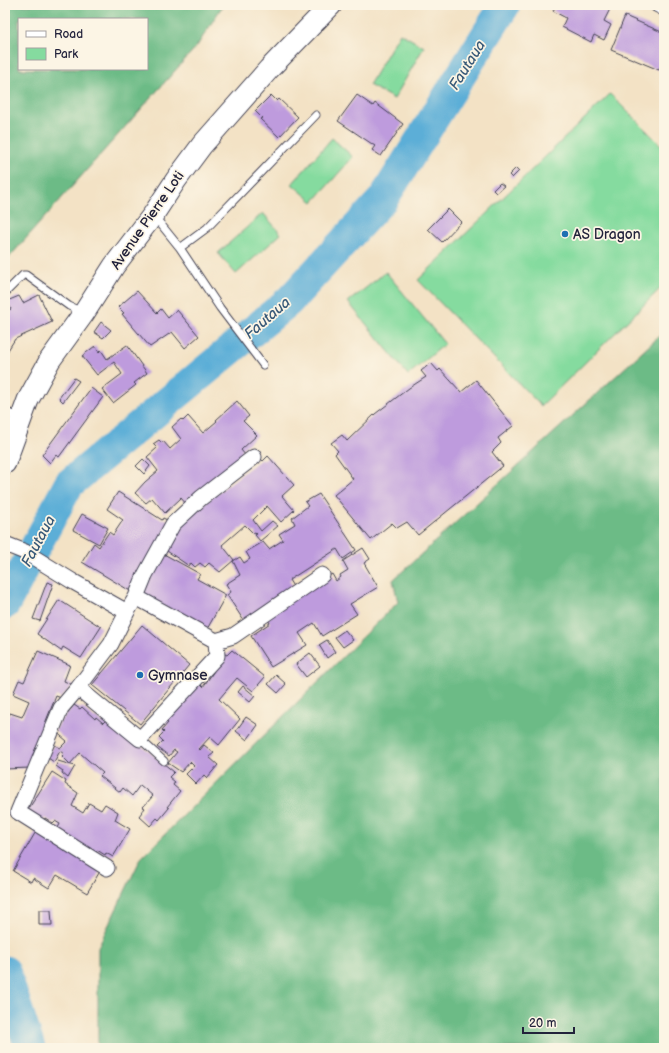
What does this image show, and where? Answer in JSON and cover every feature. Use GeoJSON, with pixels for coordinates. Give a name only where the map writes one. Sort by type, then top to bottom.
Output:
{"type":"FeatureCollection","features":[{"type":"Feature","properties":{"kind":"main road","name":"Avenue Pierre Loti"},"geometry":{"type":"LineString","coordinates":[[5,463],[13,415],[28,400],[50,360],[84,313],[114,266],[153,215],[176,180],[202,145],[269,69],[331,5]]}},
{"type":"Feature","properties":{"kind":"street"},"geometry":{"type":"LineString","coordinates":[[658,5],[664,8]]}},
{"type":"Feature","properties":{"kind":"street"},"geometry":{"type":"LineString","coordinates":[[107,868],[18,812],[61,708],[111,644],[136,597],[145,575],[173,524],[201,498],[254,457]]}},
{"type":"Feature","properties":{"kind":"street"},"geometry":{"type":"LineString","coordinates":[[5,544],[25,552],[127,612]]}},
{"type":"Feature","properties":{"kind":"street"},"geometry":{"type":"LineString","coordinates":[[136,597],[216,641],[232,636],[322,575]]}},
{"type":"Feature","properties":{"kind":"street"},"geometry":{"type":"LineString","coordinates":[[78,688],[140,739],[217,656],[216,641]]}},
{"type":"Feature","properties":{"kind":"lane"},"geometry":{"type":"LineString","coordinates":[[180,248],[207,228],[316,115]]}},
{"type":"Feature","properties":{"kind":"lane"},"geometry":{"type":"LineString","coordinates":[[153,215],[180,248],[220,308],[263,365]]}},
{"type":"Feature","properties":{"kind":"lane"},"geometry":{"type":"LineString","coordinates":[[5,293],[23,275],[26,275],[69,306],[84,313]]}},
{"type":"Feature","properties":{"kind":"lane"},"geometry":{"type":"LineString","coordinates":[[140,739],[164,760]]}},
{"type":"Feature","properties":{"kind":"green space"},"geometry":{"type":"Polygon","coordinates":[[[5,5],[223,5],[197,46],[5,262],[5,5]]]}},
{"type":"Feature","properties":{"kind":"green space"},"geometry":{"type":"Polygon","coordinates":[[[400,33],[424,47],[394,99],[369,85],[400,33]]]}},
{"type":"Feature","properties":{"kind":"green space","name":"AS Dragon"},"geometry":{"type":"Polygon","coordinates":[[[610,94],[664,148],[664,285],[541,406],[418,280],[610,94]]]}},
{"type":"Feature","properties":{"kind":"green space"},"geometry":{"type":"Polygon","coordinates":[[[332,138],[353,157],[313,202],[292,184],[332,138]]]}},
{"type":"Feature","properties":{"kind":"green space"},"geometry":{"type":"Polygon","coordinates":[[[263,213],[281,234],[236,274],[218,253],[263,213]]]}},
{"type":"Feature","properties":{"kind":"green space"},"geometry":{"type":"Polygon","coordinates":[[[386,272],[445,344],[408,375],[348,302],[386,272]]]}},
{"type":"Feature","properties":{"kind":"green space"},"geometry":{"type":"Polygon","coordinates":[[[664,332],[664,1048],[98,1048],[98,947],[141,858],[398,602],[393,580],[664,332]]]}},
{"type":"Feature","properties":{"kind":"building"},"geometry":{"type":"Polygon","coordinates":[[[556,5],[606,5],[611,7],[604,21],[611,25],[604,40],[594,35],[591,42],[562,27],[566,18],[553,11],[556,5]]]}},
{"type":"Feature","properties":{"kind":"building"},"geometry":{"type":"Polygon","coordinates":[[[625,16],[664,33],[664,58],[659,70],[611,50],[625,16]]]}},
{"type":"Feature","properties":{"kind":"building"},"geometry":{"type":"Polygon","coordinates":[[[271,95],[277,101],[279,99],[298,117],[279,137],[260,119],[262,118],[255,111],[271,95]]]}},
{"type":"Feature","properties":{"kind":"building"},"geometry":{"type":"Polygon","coordinates":[[[357,95],[373,106],[375,103],[403,124],[381,156],[372,150],[375,146],[338,121],[357,95]]]}},
{"type":"Feature","properties":{"kind":"building"},"geometry":{"type":"Polygon","coordinates":[[[516,168],[519,171],[512,178],[509,175],[516,168]]]}},
{"type":"Feature","properties":{"kind":"building"},"geometry":{"type":"Polygon","coordinates":[[[500,183],[504,186],[496,193],[493,190],[500,183]]]}},
{"type":"Feature","properties":{"kind":"building"},"geometry":{"type":"Polygon","coordinates":[[[448,209],[461,222],[442,242],[428,229],[448,209]]]}},
{"type":"Feature","properties":{"kind":"building"},"geometry":{"type":"Polygon","coordinates":[[[137,291],[157,313],[161,309],[168,318],[177,310],[199,336],[185,348],[172,332],[150,347],[122,314],[124,313],[118,307],[137,291]]]}},
{"type":"Feature","properties":{"kind":"building"},"geometry":{"type":"Polygon","coordinates":[[[39,295],[52,322],[15,339],[5,355],[5,312],[11,309],[7,301],[19,296],[23,303],[39,295]]]}},
{"type":"Feature","properties":{"kind":"building"},"geometry":{"type":"Polygon","coordinates":[[[101,322],[111,330],[103,338],[94,332],[101,322]]]}},
{"type":"Feature","properties":{"kind":"building"},"geometry":{"type":"Polygon","coordinates":[[[127,345],[147,373],[134,383],[136,385],[113,403],[102,389],[122,374],[114,362],[97,375],[82,356],[95,346],[99,352],[101,350],[107,359],[127,345]]]}},
{"type":"Feature","properties":{"kind":"building"},"geometry":{"type":"Polygon","coordinates":[[[431,363],[438,371],[440,369],[461,392],[476,380],[513,426],[498,438],[501,443],[492,452],[503,466],[418,535],[407,522],[397,528],[392,523],[371,540],[334,495],[353,479],[335,454],[338,451],[331,443],[342,435],[347,441],[375,414],[426,377],[421,371],[431,363]]]}},
{"type":"Feature","properties":{"kind":"building"},"geometry":{"type":"Polygon","coordinates":[[[74,378],[79,381],[63,402],[59,398],[74,378]]]}},
{"type":"Feature","properties":{"kind":"building"},"geometry":{"type":"Polygon","coordinates":[[[91,388],[103,397],[59,457],[56,455],[50,463],[42,455],[91,388]]]}},
{"type":"Feature","properties":{"kind":"building"},"geometry":{"type":"Polygon","coordinates":[[[237,401],[249,416],[243,421],[257,435],[241,450],[246,456],[187,505],[181,498],[165,513],[152,498],[146,503],[135,493],[158,471],[147,457],[157,448],[153,444],[159,440],[162,443],[163,441],[170,449],[181,439],[172,427],[181,419],[183,421],[188,416],[203,433],[237,401]]]}},
{"type":"Feature","properties":{"kind":"building"},"geometry":{"type":"Polygon","coordinates":[[[268,456],[294,485],[282,496],[294,510],[281,522],[267,506],[253,520],[261,531],[272,521],[278,526],[260,541],[255,535],[257,534],[255,532],[253,533],[245,525],[222,545],[234,560],[220,572],[209,563],[205,567],[200,563],[195,567],[191,563],[189,566],[164,549],[177,525],[261,459],[263,461],[268,456]]]}},
{"type":"Feature","properties":{"kind":"building"},"geometry":{"type":"Polygon","coordinates":[[[143,459],[150,466],[144,474],[136,466],[143,459]]]}},
{"type":"Feature","properties":{"kind":"building"},"geometry":{"type":"Polygon","coordinates":[[[118,492],[162,520],[163,518],[171,522],[132,592],[82,562],[94,543],[99,547],[109,532],[113,535],[123,520],[107,509],[118,492]]]}},
{"type":"Feature","properties":{"kind":"building"},"geometry":{"type":"Polygon","coordinates":[[[319,494],[356,550],[343,559],[337,549],[289,580],[294,588],[244,621],[227,595],[231,592],[226,584],[240,575],[233,561],[240,557],[244,563],[250,559],[246,552],[263,542],[269,549],[283,540],[279,534],[295,524],[292,518],[308,506],[305,502],[319,494]]]}},
{"type":"Feature","properties":{"kind":"building"},"geometry":{"type":"Polygon","coordinates":[[[82,514],[108,528],[99,544],[73,530],[82,514]]]}},
{"type":"Feature","properties":{"kind":"building"},"geometry":{"type":"Polygon","coordinates":[[[363,548],[370,559],[364,563],[378,587],[350,604],[357,614],[322,636],[314,623],[299,633],[307,645],[271,667],[251,636],[270,623],[266,616],[332,574],[336,581],[341,577],[340,575],[348,570],[343,561],[363,548]]]}},
{"type":"Feature","properties":{"kind":"building"},"geometry":{"type":"Polygon","coordinates":[[[162,553],[200,574],[197,579],[226,595],[206,631],[140,594],[162,553]]]}},
{"type":"Feature","properties":{"kind":"building"},"geometry":{"type":"Polygon","coordinates":[[[47,582],[53,584],[40,621],[33,619],[47,582]]]}},
{"type":"Feature","properties":{"kind":"building"},"geometry":{"type":"Polygon","coordinates":[[[59,600],[101,627],[81,658],[63,647],[61,651],[37,634],[59,600]]]}},
{"type":"Feature","properties":{"kind":"building","name":"Gymnase"},"geometry":{"type":"Polygon","coordinates":[[[142,625],[189,665],[140,724],[92,685],[142,625]]]}},
{"type":"Feature","properties":{"kind":"building"},"geometry":{"type":"Polygon","coordinates":[[[345,630],[353,640],[343,647],[335,637],[345,630]]]}},
{"type":"Feature","properties":{"kind":"building"},"geometry":{"type":"Polygon","coordinates":[[[327,640],[335,652],[327,658],[319,645],[327,640]]]}},
{"type":"Feature","properties":{"kind":"building"},"geometry":{"type":"Polygon","coordinates":[[[232,650],[265,677],[253,691],[237,678],[219,699],[240,719],[219,745],[210,737],[199,749],[200,750],[204,745],[214,753],[209,757],[218,765],[207,778],[204,775],[196,784],[186,774],[194,766],[190,762],[181,772],[168,763],[177,752],[174,750],[169,756],[157,747],[163,741],[159,737],[164,732],[162,730],[168,723],[163,719],[196,680],[203,687],[214,671],[212,669],[225,654],[227,655],[232,650]]]}},
{"type":"Feature","properties":{"kind":"building"},"geometry":{"type":"Polygon","coordinates":[[[38,651],[70,665],[64,681],[73,685],[61,698],[56,696],[44,726],[48,727],[41,744],[38,744],[32,756],[34,757],[30,768],[5,769],[5,723],[10,713],[22,717],[29,701],[13,694],[19,680],[24,682],[38,651]]]}},
{"type":"Feature","properties":{"kind":"building"},"geometry":{"type":"Polygon","coordinates":[[[310,653],[320,666],[306,677],[296,664],[310,653]]]}},
{"type":"Feature","properties":{"kind":"building"},"geometry":{"type":"Polygon","coordinates":[[[276,675],[286,684],[278,693],[268,684],[276,675]]]}},
{"type":"Feature","properties":{"kind":"building"},"geometry":{"type":"Polygon","coordinates":[[[243,686],[255,696],[250,702],[238,692],[243,686]]]}},
{"type":"Feature","properties":{"kind":"building"},"geometry":{"type":"Polygon","coordinates":[[[74,705],[80,709],[82,707],[95,719],[96,717],[103,723],[108,718],[174,772],[169,777],[175,782],[173,785],[180,791],[159,820],[157,818],[150,826],[139,816],[145,808],[143,807],[153,796],[140,785],[132,796],[123,788],[120,792],[100,776],[103,773],[80,753],[70,764],[62,756],[64,754],[60,751],[54,762],[45,756],[55,745],[60,748],[67,741],[55,731],[60,722],[74,705]]]}},
{"type":"Feature","properties":{"kind":"building"},"geometry":{"type":"Polygon","coordinates":[[[246,717],[258,725],[247,740],[236,731],[246,717]]]}},
{"type":"Feature","properties":{"kind":"building"},"geometry":{"type":"Polygon","coordinates":[[[58,761],[75,766],[68,778],[62,773],[63,771],[56,766],[58,761]]]}},
{"type":"Feature","properties":{"kind":"building"},"geometry":{"type":"Polygon","coordinates":[[[52,772],[66,781],[65,784],[78,793],[72,806],[83,813],[89,803],[101,810],[105,804],[118,812],[115,820],[130,829],[113,857],[106,853],[105,855],[97,850],[94,855],[56,832],[60,824],[55,821],[53,823],[45,818],[42,823],[26,813],[52,772]]]}},
{"type":"Feature","properties":{"kind":"building"},"geometry":{"type":"Polygon","coordinates":[[[38,828],[102,868],[87,893],[57,875],[49,888],[33,878],[31,882],[13,871],[38,828]]]}},
{"type":"Feature","properties":{"kind":"building"},"geometry":{"type":"Polygon","coordinates":[[[39,910],[51,910],[52,925],[39,925],[39,910]]]}},
{"type":"Feature","properties":{"kind":"waterway","name":"Fautaua"},"geometry":{"type":"LineString","coordinates":[[5,604],[69,484],[289,301],[383,199],[505,5]]}},
{"type":"Feature","properties":{"kind":"waterway","name":"Fautaua"},"geometry":{"type":"LineString","coordinates":[[5,971],[30,1048]]}},
{"type":"Feature","properties":{"kind":"place","name":"AS Dragon"},"geometry":{"type":"Point","coordinates":[565,234]}},
{"type":"Feature","properties":{"kind":"place","name":"Gymnase"},"geometry":{"type":"Point","coordinates":[140,675]}}]}
